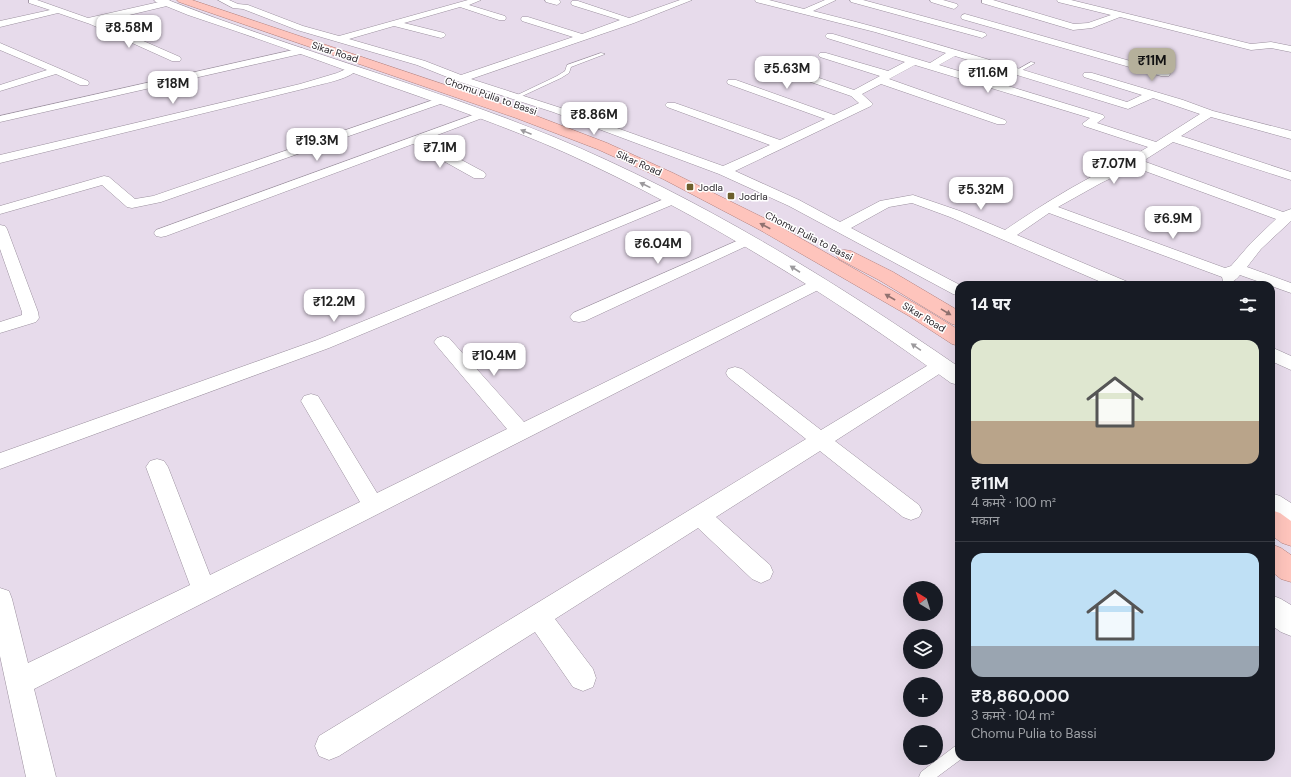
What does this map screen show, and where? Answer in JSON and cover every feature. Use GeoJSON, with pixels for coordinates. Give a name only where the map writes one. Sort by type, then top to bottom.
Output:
{"type":"FeatureCollection","features":[{"type":"Feature","properties":{"kind":"highway","name":"Chomu Pulia to Bassi"},"geometry":{"type":"LineString","coordinates":[[202,0],[501,98],[616,142],[705,182],[886,276],[955,318]]}},
{"type":"Feature","properties":{"kind":"highway","name":"Sikar Road"},"geometry":{"type":"LineString","coordinates":[[170,1],[521,115],[602,146],[668,176],[766,226],[916,312],[955,336]]}},
{"type":"Feature","properties":{"kind":"highway"},"geometry":{"type":"LineString","coordinates":[[1275,524],[1291,535]]}},
{"type":"Feature","properties":{"kind":"highway"},"geometry":{"type":"LineString","coordinates":[[1275,559],[1291,570]]}},
{"type":"Feature","properties":{"kind":"main road"},"geometry":{"type":"LineString","coordinates":[[170,1],[302,51],[442,100],[570,150],[674,200],[748,240],[884,325],[950,371]]}},
{"type":"Feature","properties":{"kind":"main road"},"geometry":{"type":"LineString","coordinates":[[1275,506],[1291,516]]}},
{"type":"Feature","properties":{"kind":"main road"},"geometry":{"type":"LineString","coordinates":[[1275,611],[1291,622]]}},
{"type":"Feature","properties":{"kind":"street"},"geometry":{"type":"LineString","coordinates":[[222,0],[236,6],[248,4],[300,28],[422,64],[461,79],[557,110],[724,171],[794,203],[955,289]]}},
{"type":"Feature","properties":{"kind":"street"},"geometry":{"type":"LineString","coordinates":[[340,39],[477,0]]}},
{"type":"Feature","properties":{"kind":"street"},"geometry":{"type":"LineString","coordinates":[[666,0],[679,3]]}},
{"type":"Feature","properties":{"kind":"street"},"geometry":{"type":"LineString","coordinates":[[461,79],[688,0]]}},
{"type":"Feature","properties":{"kind":"street"},"geometry":{"type":"LineString","coordinates":[[759,0],[878,30],[1017,71],[1128,106],[1152,94]]}},
{"type":"Feature","properties":{"kind":"street"},"geometry":{"type":"LineString","coordinates":[[803,12],[832,0]]}},
{"type":"Feature","properties":{"kind":"street"},"geometry":{"type":"LineString","coordinates":[[854,0],[986,36],[1004,28]]}},
{"type":"Feature","properties":{"kind":"street"},"geometry":{"type":"LineString","coordinates":[[934,0],[954,6]]}},
{"type":"Feature","properties":{"kind":"street"},"geometry":{"type":"LineString","coordinates":[[989,0],[985,1],[1058,22],[1073,28],[1089,26],[1121,14]]}},
{"type":"Feature","properties":{"kind":"street"},"geometry":{"type":"LineString","coordinates":[[1061,0],[1251,46],[1271,44],[1291,49]]}},
{"type":"Feature","properties":{"kind":"street"},"geometry":{"type":"LineString","coordinates":[[32,1],[87,21],[170,1]]}},
{"type":"Feature","properties":{"kind":"street"},"geometry":{"type":"LineString","coordinates":[[575,3],[631,20]]}},
{"type":"Feature","properties":{"kind":"street"},"geometry":{"type":"LineString","coordinates":[[461,5],[502,18]]}},
{"type":"Feature","properties":{"kind":"street"},"geometry":{"type":"LineString","coordinates":[[0,24],[59,10]]}},
{"type":"Feature","properties":{"kind":"street"},"geometry":{"type":"LineString","coordinates":[[965,17],[1165,74]]}},
{"type":"Feature","properties":{"kind":"street"},"geometry":{"type":"LineString","coordinates":[[525,19],[582,37]]}},
{"type":"Feature","properties":{"kind":"street"},"geometry":{"type":"LineString","coordinates":[[91,20],[176,59]]}},
{"type":"Feature","properties":{"kind":"street"},"geometry":{"type":"LineString","coordinates":[[394,23],[441,35]]}},
{"type":"Feature","properties":{"kind":"street"},"geometry":{"type":"LineString","coordinates":[[830,36],[1099,117],[1088,124],[1157,146]]}},
{"type":"Feature","properties":{"kind":"street"},"geometry":{"type":"LineString","coordinates":[[0,46],[84,83]]}},
{"type":"Feature","properties":{"kind":"street"},"geometry":{"type":"LineString","coordinates":[[0,119],[302,51]]}},
{"type":"Feature","properties":{"kind":"street"},"geometry":{"type":"LineString","coordinates":[[931,66],[954,52]]}},
{"type":"Feature","properties":{"kind":"street"},"geometry":{"type":"LineString","coordinates":[[823,55],[890,75]]}},
{"type":"Feature","properties":{"kind":"street"},"geometry":{"type":"LineString","coordinates":[[855,94],[914,61]]}},
{"type":"Feature","properties":{"kind":"street"},"geometry":{"type":"LineString","coordinates":[[724,171],[867,104],[855,94],[763,62]]}},
{"type":"Feature","properties":{"kind":"street"},"geometry":{"type":"LineString","coordinates":[[0,159],[303,86],[341,75],[353,69]]}},
{"type":"Feature","properties":{"kind":"street"},"geometry":{"type":"LineString","coordinates":[[0,88],[56,71]]}},
{"type":"Feature","properties":{"kind":"street"},"geometry":{"type":"LineString","coordinates":[[1088,75],[1209,113],[1291,135]]}},
{"type":"Feature","properties":{"kind":"street"},"geometry":{"type":"LineString","coordinates":[[880,80],[1001,122]]}},
{"type":"Feature","properties":{"kind":"street"},"geometry":{"type":"LineString","coordinates":[[732,82],[834,119]]}},
{"type":"Feature","properties":{"kind":"street"},"geometry":{"type":"LineString","coordinates":[[0,210],[104,180],[132,204],[156,199],[442,100]]}},
{"type":"Feature","properties":{"kind":"street"},"geometry":{"type":"LineString","coordinates":[[671,105],[780,144]]}},
{"type":"Feature","properties":{"kind":"street"},"geometry":{"type":"LineString","coordinates":[[1006,236],[1047,208],[1096,180],[1133,162],[1171,136],[1209,113]]}},
{"type":"Feature","properties":{"kind":"street"},"geometry":{"type":"LineString","coordinates":[[161,233],[481,115]]}},
{"type":"Feature","properties":{"kind":"street"},"geometry":{"type":"LineString","coordinates":[[1171,136],[1291,176]]}},
{"type":"Feature","properties":{"kind":"street"},"geometry":{"type":"LineString","coordinates":[[414,140],[479,175]]}},
{"type":"Feature","properties":{"kind":"street"},"geometry":{"type":"LineString","coordinates":[[1133,162],[1288,215],[1256,246],[1226,281]]}},
{"type":"Feature","properties":{"kind":"street"},"geometry":{"type":"LineString","coordinates":[[0,461],[323,344],[674,200]]}},
{"type":"Feature","properties":{"kind":"street"},"geometry":{"type":"LineString","coordinates":[[840,228],[884,204],[913,200],[955,214],[1113,281]]}},
{"type":"Feature","properties":{"kind":"street"},"geometry":{"type":"LineString","coordinates":[[1047,208],[1225,273],[1237,269],[1271,281]]}},
{"type":"Feature","properties":{"kind":"street"},"geometry":{"type":"LineString","coordinates":[[0,229],[6,262],[30,312],[30,318],[0,328]]}},
{"type":"Feature","properties":{"kind":"street"},"geometry":{"type":"LineString","coordinates":[[579,317],[748,240]]}},
{"type":"Feature","properties":{"kind":"street"},"geometry":{"type":"LineString","coordinates":[[1275,282],[1291,288]]}},
{"type":"Feature","properties":{"kind":"street"},"geometry":{"type":"LineString","coordinates":[[19,682],[818,284]]}},
{"type":"Feature","properties":{"kind":"street"},"geometry":{"type":"LineString","coordinates":[[443,342],[521,432]]}},
{"type":"Feature","properties":{"kind":"street"},"geometry":{"type":"LineString","coordinates":[[1275,355],[1291,364]]}},
{"type":"Feature","properties":{"kind":"street"},"geometry":{"type":"LineString","coordinates":[[329,746],[820,440],[950,371]]}},
{"type":"Feature","properties":{"kind":"street"},"geometry":{"type":"LineString","coordinates":[[735,373],[911,511]]}},
{"type":"Feature","properties":{"kind":"street"},"geometry":{"type":"LineString","coordinates":[[311,401],[373,505]]}},
{"type":"Feature","properties":{"kind":"street"},"geometry":{"type":"LineString","coordinates":[[158,467],[204,590]]}},
{"type":"Feature","properties":{"kind":"street"},"geometry":{"type":"LineString","coordinates":[[699,516],[761,572]]}},
{"type":"Feature","properties":{"kind":"street"},"geometry":{"type":"LineString","coordinates":[[0,598],[41,777]]}},
{"type":"Feature","properties":{"kind":"street"},"geometry":{"type":"LineString","coordinates":[[538,616],[583,678]]}},
{"type":"Feature","properties":{"kind":"lane"},"geometry":{"type":"LineString","coordinates":[[516,97],[559,77],[567,72],[569,66],[603,54]]}},
{"type":"Feature","properties":{"kind":"lane"},"geometry":{"type":"LineString","coordinates":[[1017,71],[1033,63]]}},
{"type":"Feature","properties":{"kind":"lane"},"geometry":{"type":"LineString","coordinates":[[926,777],[955,755]]}},
{"type":"Feature","properties":{"kind":"place","name":"Jodla"},"geometry":{"type":"Point","coordinates":[690,187]}},
{"type":"Feature","properties":{"kind":"place","name":"Jodrla"},"geometry":{"type":"Point","coordinates":[731,196]}}]}
